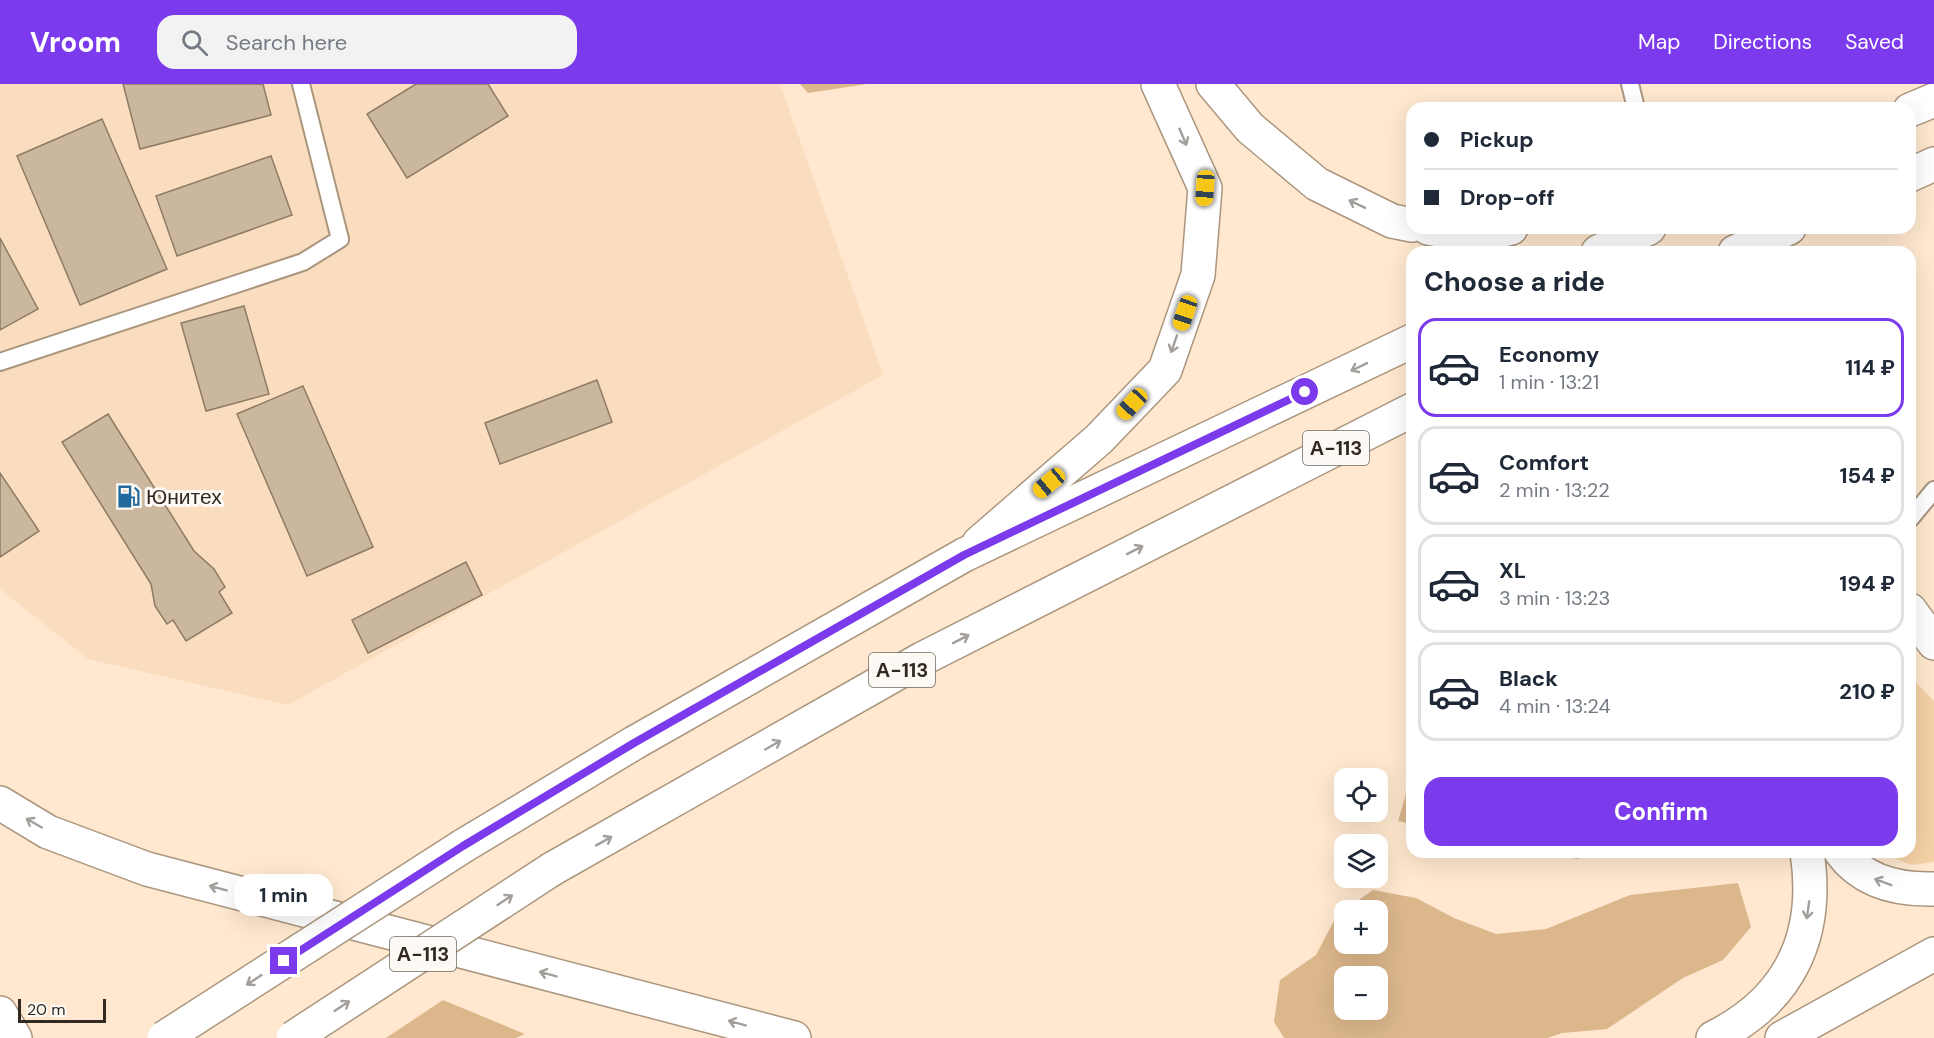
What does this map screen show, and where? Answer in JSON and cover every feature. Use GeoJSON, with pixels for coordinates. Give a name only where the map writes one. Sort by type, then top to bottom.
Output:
{"type":"FeatureCollection","features":[{"type":"Feature","properties":{"kind":"highway"},"geometry":{"type":"LineString","coordinates":[[964,555],[1099,439],[1165,370],[1198,275],[1205,188],[1158,84]]}},
{"type":"Feature","properties":{"kind":"highway"},"geometry":{"type":"LineString","coordinates":[[1213,84],[1250,128],[1317,184],[1392,222],[1406,224]]}},
{"type":"Feature","properties":{"kind":"highway"},"geometry":{"type":"LineString","coordinates":[[1916,108],[1934,100]]}},
{"type":"Feature","properties":{"kind":"highway"},"geometry":{"type":"LineString","coordinates":[[1916,172],[1934,164]]}},
{"type":"Feature","properties":{"kind":"highway"},"geometry":{"type":"LineString","coordinates":[[1460,234],[1476,237],[1488,234]]}},
{"type":"Feature","properties":{"kind":"highway"},"geometry":{"type":"LineString","coordinates":[[1611,246],[1636,234]]}},
{"type":"Feature","properties":{"kind":"highway"},"geometry":{"type":"LineString","coordinates":[[1748,246],[1776,234]]}},
{"type":"Feature","properties":{"kind":"highway"},"geometry":{"type":"LineString","coordinates":[[164,1038],[463,846],[634,743],[964,555],[1406,344]]}},
{"type":"Feature","properties":{"kind":"highway","name":"А-113"},"geometry":{"type":"LineString","coordinates":[[293,1038],[552,869],[922,659],[1406,413]]}},
{"type":"Feature","properties":{"kind":"highway"},"geometry":{"type":"LineString","coordinates":[[1916,618],[1934,643]]}},
{"type":"Feature","properties":{"kind":"highway"},"geometry":{"type":"LineString","coordinates":[[1916,639],[1934,643]]}},
{"type":"Feature","properties":{"kind":"highway"},"geometry":{"type":"LineString","coordinates":[[0,803],[48,832],[147,869],[794,1038]]}},
{"type":"Feature","properties":{"kind":"highway"},"geometry":{"type":"LineString","coordinates":[[1713,1038],[1751,1017],[1768,1001],[1797,958],[1810,905],[1807,858]]}},
{"type":"Feature","properties":{"kind":"highway"},"geometry":{"type":"LineString","coordinates":[[1845,858],[1863,874],[1886,885],[1912,890],[1934,889]]}},
{"type":"Feature","properties":{"kind":"highway"},"geometry":{"type":"LineString","coordinates":[[1782,1038],[1934,954]]}},
{"type":"Feature","properties":{"kind":"highway"},"geometry":{"type":"LineString","coordinates":[[0,1013],[15,1038]]}},
{"type":"Feature","properties":{"kind":"highway"},"geometry":{"type":"LineString","coordinates":[[1740,1038],[1822,1016]]}},
{"type":"Feature","properties":{"kind":"lane"},"geometry":{"type":"LineString","coordinates":[[0,362],[303,262],[340,239],[301,84]]}},
{"type":"Feature","properties":{"kind":"lane"},"geometry":{"type":"LineString","coordinates":[[1630,84],[1634,102]]}},
{"type":"Feature","properties":{"kind":"lane"},"geometry":{"type":"LineString","coordinates":[[1916,512],[1934,490]]}},
{"type":"Feature","properties":{"kind":"shaded area"},"geometry":{"type":"Polygon","coordinates":[[[0,84],[780,84],[883,375],[288,705],[88,659],[0,589],[0,84]]]}},
{"type":"Feature","properties":{"kind":"shaded area"},"geometry":{"type":"Polygon","coordinates":[[[800,84],[867,84],[808,93],[800,84]]]}},
{"type":"Feature","properties":{"kind":"shaded area"},"geometry":{"type":"Polygon","coordinates":[[[1916,682],[1934,701],[1934,862],[1911,865],[1895,858],[1916,858],[1916,682]]]}},
{"type":"Feature","properties":{"kind":"shaded area"},"geometry":{"type":"Polygon","coordinates":[[[1406,794],[1406,823],[1398,821],[1406,794]]]}},
{"type":"Feature","properties":{"kind":"shaded area"},"geometry":{"type":"Polygon","coordinates":[[[1738,883],[1751,927],[1723,960],[1683,978],[1607,1029],[1562,1033],[1548,1038],[1284,1038],[1274,1022],[1280,980],[1316,955],[1334,921],[1334,954],[1388,954],[1388,900],[1358,900],[1373,890],[1416,898],[1454,918],[1496,934],[1546,929],[1630,895],[1738,883]]]}},
{"type":"Feature","properties":{"kind":"shaded area"},"geometry":{"type":"Polygon","coordinates":[[[443,1000],[525,1034],[516,1038],[386,1038],[443,1000]]]}},
{"type":"Feature","properties":{"kind":"building"},"geometry":{"type":"Polygon","coordinates":[[[123,84],[263,84],[271,115],[140,149],[123,84]]]}},
{"type":"Feature","properties":{"kind":"building"},"geometry":{"type":"Polygon","coordinates":[[[416,84],[488,84],[508,116],[407,178],[367,114],[416,84]]]}},
{"type":"Feature","properties":{"kind":"building"},"geometry":{"type":"Polygon","coordinates":[[[102,119],[167,269],[80,305],[17,156],[102,119]]]}},
{"type":"Feature","properties":{"kind":"building"},"geometry":{"type":"Polygon","coordinates":[[[271,156],[292,215],[177,256],[156,196],[271,156]]]}},
{"type":"Feature","properties":{"kind":"building"},"geometry":{"type":"Polygon","coordinates":[[[0,238],[38,309],[0,330],[0,238]]]}},
{"type":"Feature","properties":{"kind":"building"},"geometry":{"type":"Polygon","coordinates":[[[244,306],[269,394],[206,411],[181,323],[244,306]]]}},
{"type":"Feature","properties":{"kind":"building"},"geometry":{"type":"Polygon","coordinates":[[[597,380],[612,422],[500,464],[485,423],[597,380]]]}},
{"type":"Feature","properties":{"kind":"building"},"geometry":{"type":"Polygon","coordinates":[[[303,386],[373,547],[307,576],[237,414],[303,386]]]}},
{"type":"Feature","properties":{"kind":"building","name":"Юнитех"},"geometry":{"type":"Polygon","coordinates":[[[108,414],[194,551],[214,569],[225,587],[219,592],[232,613],[186,641],[173,620],[167,624],[155,606],[151,584],[62,442],[108,414]]]}},
{"type":"Feature","properties":{"kind":"building"},"geometry":{"type":"Polygon","coordinates":[[[0,473],[39,531],[0,557],[0,473]]]}},
{"type":"Feature","properties":{"kind":"building"},"geometry":{"type":"Polygon","coordinates":[[[466,562],[482,595],[368,653],[352,620],[466,562]]]}},
{"type":"Feature","properties":{"kind":"place","name":"Юнитех"},"geometry":{"type":"Point","coordinates":[128,497]}},
{"type":"Feature","properties":{"kind":"route"},"geometry":{"type":"LineString","coordinates":[[284,961],[463,846],[634,743],[964,555],[1305,392]]}}]}
